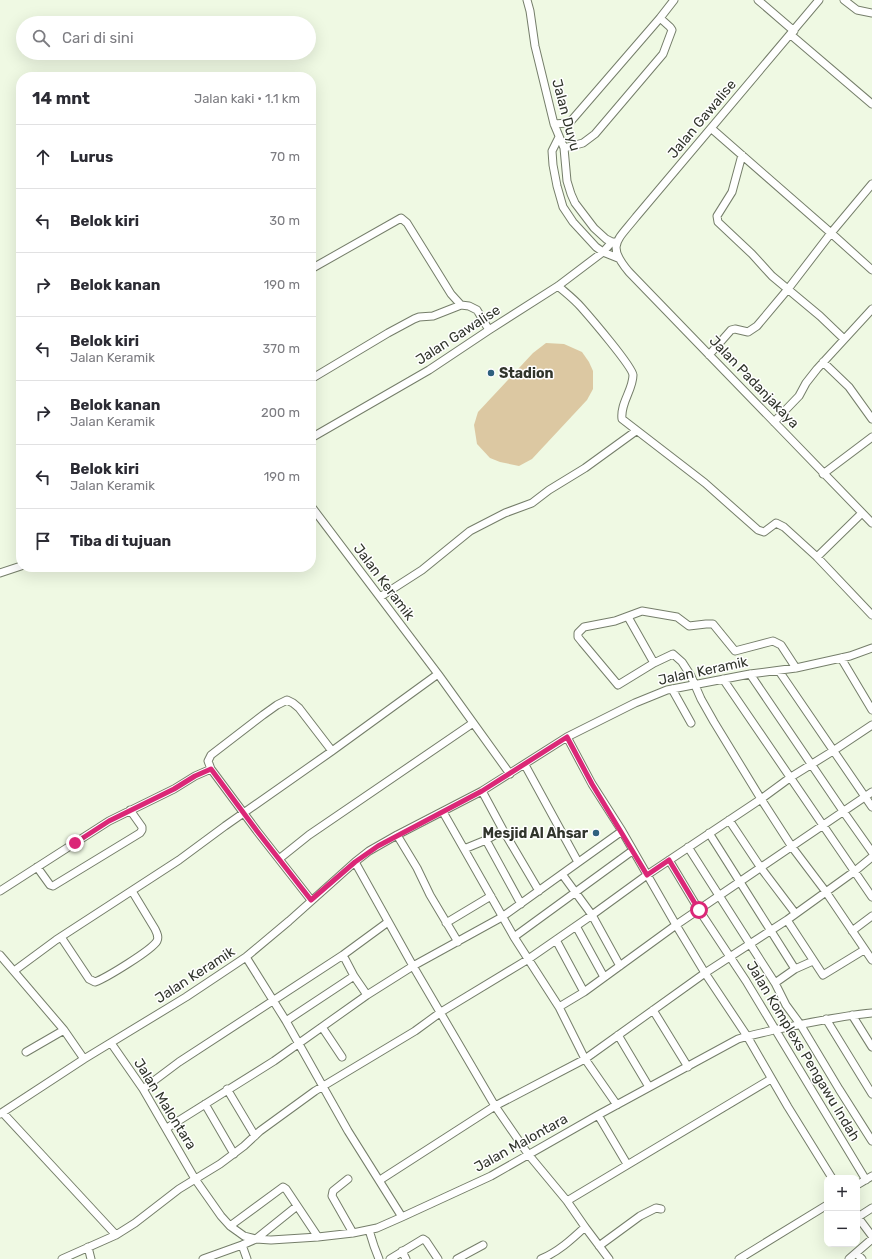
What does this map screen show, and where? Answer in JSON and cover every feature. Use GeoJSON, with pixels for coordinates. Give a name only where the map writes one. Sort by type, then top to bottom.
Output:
{"type":"FeatureCollection","features":[{"type":"Feature","properties":{"kind":"street","name":"Jalan Duyu"},"geometry":{"type":"LineString","coordinates":[[527,0],[554,124],[564,148],[567,181],[574,201],[594,228],[614,242]]}},
{"type":"Feature","properties":{"kind":"street"},"geometry":{"type":"LineString","coordinates":[[554,124],[568,123],[571,121],[674,0]]}},
{"type":"Feature","properties":{"kind":"street"},"geometry":{"type":"LineString","coordinates":[[758,0],[792,33],[872,104]]}},
{"type":"Feature","properties":{"kind":"street","name":"Jalan Gawalise"},"geometry":{"type":"LineString","coordinates":[[316,435],[429,370],[558,286],[603,252],[614,242],[712,129],[819,0]]}},
{"type":"Feature","properties":{"kind":"street"},"geometry":{"type":"LineString","coordinates":[[844,0],[857,10],[872,13]]}},
{"type":"Feature","properties":{"kind":"street"},"geometry":{"type":"LineString","coordinates":[[564,148],[583,143],[595,134],[663,54],[672,30],[660,18]]}},
{"type":"Feature","properties":{"kind":"street"},"geometry":{"type":"LineString","coordinates":[[712,129],[831,232],[872,270]]}},
{"type":"Feature","properties":{"kind":"street"},"geometry":{"type":"LineString","coordinates":[[559,137],[552,151],[557,186],[562,203],[570,218],[596,247],[603,252],[618,258]]}},
{"type":"Feature","properties":{"kind":"street"},"geometry":{"type":"LineString","coordinates":[[742,155],[732,192],[717,216],[717,221],[749,251],[769,274],[814,311],[844,339]]}},
{"type":"Feature","properties":{"kind":"street"},"geometry":{"type":"LineString","coordinates":[[709,355],[731,330],[751,331],[788,289],[831,232],[872,184]]}},
{"type":"Feature","properties":{"kind":"street"},"geometry":{"type":"LineString","coordinates":[[316,266],[401,218],[407,223],[451,294],[461,305]]}},
{"type":"Feature","properties":{"kind":"street"},"geometry":{"type":"LineString","coordinates":[[614,242],[618,258]]}},
{"type":"Feature","properties":{"kind":"street","name":"Jalan Padanjakaya"},"geometry":{"type":"LineString","coordinates":[[618,258],[629,272],[872,523]]}},
{"type":"Feature","properties":{"kind":"street"},"geometry":{"type":"LineString","coordinates":[[558,286],[584,311],[631,370],[632,379],[622,408],[621,418],[636,432],[705,483],[758,530],[764,532],[775,523],[780,524],[818,557],[872,615]]}},
{"type":"Feature","properties":{"kind":"street"},"geometry":{"type":"LineString","coordinates":[[316,376],[388,333],[419,317],[433,316],[461,305],[469,306],[477,310],[489,330]]}},
{"type":"Feature","properties":{"kind":"street"},"geometry":{"type":"LineString","coordinates":[[774,422],[799,396],[806,384],[823,362],[872,309]]}},
{"type":"Feature","properties":{"kind":"street"},"geometry":{"type":"LineString","coordinates":[[823,362],[849,387],[872,419]]}},
{"type":"Feature","properties":{"kind":"street"},"geometry":{"type":"LineString","coordinates":[[380,597],[422,570],[470,531],[505,513],[532,504],[548,490],[585,468],[636,432]]}},
{"type":"Feature","properties":{"kind":"street"},"geometry":{"type":"LineString","coordinates":[[823,474],[872,437]]}},
{"type":"Feature","properties":{"kind":"street","name":"Jalan Keramik"},"geometry":{"type":"LineString","coordinates":[[316,513],[438,674],[510,774]]}},
{"type":"Feature","properties":{"kind":"street"},"geometry":{"type":"LineString","coordinates":[[818,557],[862,513]]}},
{"type":"Feature","properties":{"kind":"street"},"geometry":{"type":"LineString","coordinates":[[0,573],[16,568]]}},
{"type":"Feature","properties":{"kind":"street"},"geometry":{"type":"LineString","coordinates":[[796,668],[781,646],[773,641],[736,652],[715,626],[711,624],[689,626],[678,617],[646,611],[638,612],[615,621],[584,627],[579,631],[578,637],[618,686],[654,663],[673,654],[682,662],[714,722],[761,799],[872,960]]}},
{"type":"Feature","properties":{"kind":"street"},"geometry":{"type":"LineString","coordinates":[[628,616],[654,663]]}},
{"type":"Feature","properties":{"kind":"street","name":"Jalan Keramik"},"geometry":{"type":"LineString","coordinates":[[116,1235],[1,1114],[84,1059],[111,1044],[186,997],[246,957],[355,862],[378,846],[482,791],[567,737],[640,701],[672,689],[750,674],[796,668],[841,658],[872,648]]}},
{"type":"Feature","properties":{"kind":"street"},"geometry":{"type":"LineString","coordinates":[[841,658],[872,710]]}},
{"type":"Feature","properties":{"kind":"street"},"geometry":{"type":"LineString","coordinates":[[778,671],[872,807]]}},
{"type":"Feature","properties":{"kind":"street"},"geometry":{"type":"LineString","coordinates":[[14,971],[61,937],[179,860],[438,674]]}},
{"type":"Feature","properties":{"kind":"street"},"geometry":{"type":"LineString","coordinates":[[750,674],[843,812],[872,852]]}},
{"type":"Feature","properties":{"kind":"street"},"geometry":{"type":"LineString","coordinates":[[723,679],[791,777],[822,826],[872,896]]}},
{"type":"Feature","properties":{"kind":"street"},"geometry":{"type":"LineString","coordinates":[[672,689],[691,723]]}},
{"type":"Feature","properties":{"kind":"street"},"geometry":{"type":"LineString","coordinates":[[311,900],[211,769],[208,761],[211,755],[263,715],[287,700],[293,702],[299,708],[332,751]]}},
{"type":"Feature","properties":{"kind":"street"},"geometry":{"type":"LineString","coordinates":[[279,858],[309,835],[473,723]]}},
{"type":"Feature","properties":{"kind":"street"},"geometry":{"type":"LineString","coordinates":[[62,1259],[116,1235],[135,1223],[179,1189],[234,1154],[255,1136],[322,1086],[415,1031],[441,1012],[527,960],[688,847],[761,799],[791,777],[872,725]]}},
{"type":"Feature","properties":{"kind":"street"},"geometry":{"type":"LineString","coordinates":[[567,737],[592,784],[622,831],[632,851],[676,925],[705,973],[747,1036],[771,1079],[830,1175]]}},
{"type":"Feature","properties":{"kind":"street"},"geometry":{"type":"LineString","coordinates":[[525,765],[578,862]]}},
{"type":"Feature","properties":{"kind":"street"},"geometry":{"type":"LineString","coordinates":[[0,892],[109,821],[211,769]]}},
{"type":"Feature","properties":{"kind":"street"},"geometry":{"type":"LineString","coordinates":[[482,791],[539,891]]}},
{"type":"Feature","properties":{"kind":"street"},"geometry":{"type":"LineString","coordinates":[[559,1007],[584,992],[676,925],[872,792]]}},
{"type":"Feature","properties":{"kind":"street"},"geometry":{"type":"LineString","coordinates":[[37,867],[50,885],[53,886],[140,833],[142,827],[130,810]]}},
{"type":"Feature","properties":{"kind":"street"},"geometry":{"type":"LineString","coordinates":[[443,812],[527,960],[559,1007],[585,1059],[617,1105]]}},
{"type":"Feature","properties":{"kind":"street"},"geometry":{"type":"LineString","coordinates":[[729,820],[761,868],[795,913]]}},
{"type":"Feature","properties":{"kind":"street"},"geometry":{"type":"LineString","coordinates":[[464,849],[486,840],[503,830]]}},
{"type":"Feature","properties":{"kind":"street"},"geometry":{"type":"LineString","coordinates":[[166,1128],[274,1061],[368,995],[413,966],[502,917],[622,831]]}},
{"type":"Feature","properties":{"kind":"street"},"geometry":{"type":"LineString","coordinates":[[709,833],[795,969]]}},
{"type":"Feature","properties":{"kind":"street"},"geometry":{"type":"LineString","coordinates":[[397,835],[417,868],[430,896],[458,942]]}},
{"type":"Feature","properties":{"kind":"street"},"geometry":{"type":"LineString","coordinates":[[486,840],[521,904]]}},
{"type":"Feature","properties":{"kind":"street","name":"Jalan Komplexs Pengawu Indah"},"geometry":{"type":"LineString","coordinates":[[688,847],[775,983],[786,1005],[800,1024],[872,1141]]}},
{"type":"Feature","properties":{"kind":"street"},"geometry":{"type":"LineString","coordinates":[[514,937],[632,851]]}},
{"type":"Feature","properties":{"kind":"street"},"geometry":{"type":"LineString","coordinates":[[380,1180],[495,1106],[585,1059],[705,973],[787,920],[872,857]]}},
{"type":"Feature","properties":{"kind":"street","name":"Jalan Komplexs Pengawu Indah"},"geometry":{"type":"LineString","coordinates":[[669,860],[699,910],[743,977],[774,1030],[869,1178]]}},
{"type":"Feature","properties":{"kind":"street"},"geometry":{"type":"LineString","coordinates":[[355,862],[413,966],[495,1106],[528,1154],[568,1200],[585,1227],[609,1259]]}},
{"type":"Feature","properties":{"kind":"street"},"geometry":{"type":"LineString","coordinates":[[562,874],[592,915],[620,966]]}},
{"type":"Feature","properties":{"kind":"street"},"geometry":{"type":"LineString","coordinates":[[61,937],[89,979],[95,982],[138,956],[157,941],[158,936],[132,891]]}},
{"type":"Feature","properties":{"kind":"street"},"geometry":{"type":"LineString","coordinates":[[446,923],[491,896]]}},
{"type":"Feature","properties":{"kind":"street"},"geometry":{"type":"LineString","coordinates":[[852,931],[872,916]]}},
{"type":"Feature","properties":{"kind":"street"},"geometry":{"type":"LineString","coordinates":[[787,920],[823,975],[864,950]]}},
{"type":"Feature","properties":{"kind":"street"},"geometry":{"type":"LineString","coordinates":[[143,1089],[179,1062],[342,955],[388,922]]}},
{"type":"Feature","properties":{"kind":"street"},"geometry":{"type":"LineString","coordinates":[[576,926],[604,977]]}},
{"type":"Feature","properties":{"kind":"street"},"geometry":{"type":"LineString","coordinates":[[556,940],[584,992]]}},
{"type":"Feature","properties":{"kind":"street"},"geometry":{"type":"LineString","coordinates":[[0,955],[64,1030],[84,1059]]}},
{"type":"Feature","properties":{"kind":"street"},"geometry":{"type":"LineString","coordinates":[[342,955],[354,976],[368,995]]}},
{"type":"Feature","properties":{"kind":"street"},"geometry":{"type":"LineString","coordinates":[[246,957],[274,1000],[368,1164],[380,1180],[402,1217]]}},
{"type":"Feature","properties":{"kind":"street"},"geometry":{"type":"LineString","coordinates":[[775,983],[795,969],[814,961]]}},
{"type":"Feature","properties":{"kind":"street"},"geometry":{"type":"LineString","coordinates":[[286,1021],[354,976]]}},
{"type":"Feature","properties":{"kind":"street"},"geometry":{"type":"LineString","coordinates":[[653,1010],[688,1067]]}},
{"type":"Feature","properties":{"kind":"street","name":"Jalan Malontara"},"geometry":{"type":"LineString","coordinates":[[111,1044],[143,1089],[195,1179],[230,1226],[244,1236],[270,1240],[353,1234],[369,1230],[402,1217],[472,1185],[730,1043],[747,1036],[800,1024],[872,1013]]}},
{"type":"Feature","properties":{"kind":"street"},"geometry":{"type":"LineString","coordinates":[[852,1015],[872,1047]]}},
{"type":"Feature","properties":{"kind":"street"},"geometry":{"type":"LineString","coordinates":[[826,1019],[872,1094]]}},
{"type":"Feature","properties":{"kind":"street"},"geometry":{"type":"LineString","coordinates":[[322,1027],[342,1057]]}},
{"type":"Feature","properties":{"kind":"street"},"geometry":{"type":"LineString","coordinates":[[26,1052],[64,1030]]}},
{"type":"Feature","properties":{"kind":"street"},"geometry":{"type":"LineString","coordinates":[[618,1035],[650,1087]]}},
{"type":"Feature","properties":{"kind":"street"},"geometry":{"type":"LineString","coordinates":[[568,1200],[771,1079]]}},
{"type":"Feature","properties":{"kind":"street"},"geometry":{"type":"LineString","coordinates":[[227,1089],[255,1136]]}},
{"type":"Feature","properties":{"kind":"street"},"geometry":{"type":"LineString","coordinates":[[205,1104],[234,1154]]}},
{"type":"Feature","properties":{"kind":"street"},"geometry":{"type":"LineString","coordinates":[[598,1115],[627,1164]]}},
{"type":"Feature","properties":{"kind":"street"},"geometry":{"type":"LineString","coordinates":[[860,1184],[869,1178]]}},
{"type":"Feature","properties":{"kind":"street"},"geometry":{"type":"LineString","coordinates":[[348,1179],[333,1191],[332,1196],[353,1234]]}},
{"type":"Feature","properties":{"kind":"street"},"geometry":{"type":"LineString","coordinates":[[230,1226],[283,1187],[286,1189],[318,1237]]}},
{"type":"Feature","properties":{"kind":"street"},"geometry":{"type":"LineString","coordinates":[[203,1259],[218,1256],[256,1238],[297,1206]]}},
{"type":"Feature","properties":{"kind":"street"},"geometry":{"type":"LineString","coordinates":[[739,1259],[824,1207]]}},
{"type":"Feature","properties":{"kind":"street"},"geometry":{"type":"LineString","coordinates":[[599,1246],[640,1216],[656,1208],[661,1209]]}},
{"type":"Feature","properties":{"kind":"street"},"geometry":{"type":"LineString","coordinates":[[860,1215],[872,1208]]}},
{"type":"Feature","properties":{"kind":"street"},"geometry":{"type":"LineString","coordinates":[[850,1259],[872,1238],[860,1221]]}},
{"type":"Feature","properties":{"kind":"street"},"geometry":{"type":"LineString","coordinates":[[541,1259],[553,1257],[585,1227]]}},
{"type":"Feature","properties":{"kind":"street"},"geometry":{"type":"LineString","coordinates":[[369,1230],[379,1259]]}},
{"type":"Feature","properties":{"kind":"street"},"geometry":{"type":"LineString","coordinates":[[390,1259],[402,1250],[424,1239],[438,1259]]}},
{"type":"Feature","properties":{"kind":"street"},"geometry":{"type":"LineString","coordinates":[[242,1245],[247,1259]]}},
{"type":"Feature","properties":{"kind":"street"},"geometry":{"type":"LineString","coordinates":[[457,1259],[483,1245]]}},
{"type":"Feature","properties":{"kind":"street"},"geometry":{"type":"LineString","coordinates":[[88,1247],[91,1259]]}},
{"type":"Feature","properties":{"kind":"street"},"geometry":{"type":"LineString","coordinates":[[402,1250],[406,1259]]}},
{"type":"Feature","properties":{"kind":"street"},"geometry":{"type":"LineString","coordinates":[[856,1253],[862,1259]]}},
{"type":"Feature","properties":{"kind":"shaded area"},"geometry":{"type":"Polygon","coordinates":[[[546,343],[564,344],[582,352],[593,371],[593,389],[587,400],[532,459],[519,466],[490,458],[477,444],[474,425],[478,412],[533,353],[546,343]]]}},
{"type":"Feature","properties":{"kind":"place","name":"Stadion"},"geometry":{"type":"Point","coordinates":[491,373]}},
{"type":"Feature","properties":{"kind":"place","name":"Mesjid Al Ahsar"},"geometry":{"type":"Point","coordinates":[596,833]}},
{"type":"Feature","properties":{"kind":"route"},"geometry":{"type":"LineString","coordinates":[[75,843],[109,821],[211,769],[311,900],[369,851],[482,791],[567,737],[592,784],[622,831],[647,875],[669,860],[699,910]]}}]}
